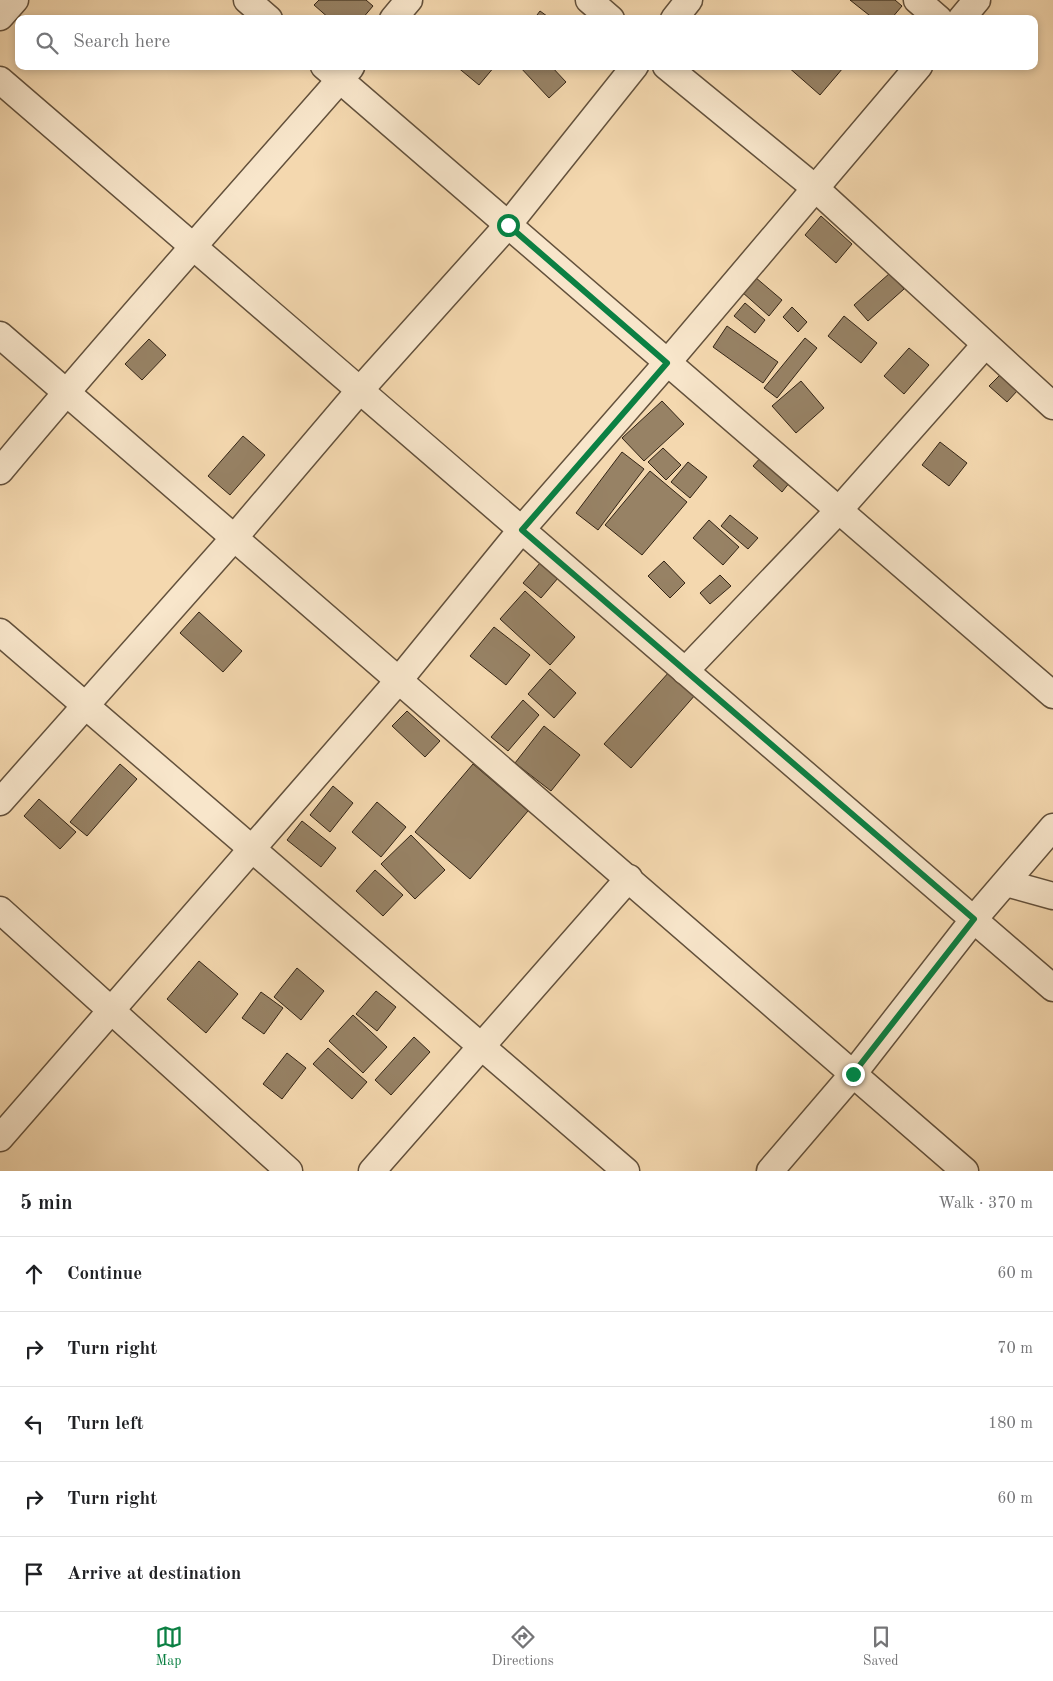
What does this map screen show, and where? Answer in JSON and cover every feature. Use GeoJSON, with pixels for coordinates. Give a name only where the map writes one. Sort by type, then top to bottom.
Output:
{"type":"FeatureCollection","features":[{"type":"Feature","properties":{"kind":"street"},"geometry":{"type":"LineString","coordinates":[[0,17],[15,0]]}},
{"type":"Feature","properties":{"kind":"street"},"geometry":{"type":"LineString","coordinates":[[247,0],[264,15]]}},
{"type":"Feature","properties":{"kind":"street"},"geometry":{"type":"LineString","coordinates":[[397,15],[410,0]]}},
{"type":"Feature","properties":{"kind":"street"},"geometry":{"type":"LineString","coordinates":[[589,0],[606,15]]}},
{"type":"Feature","properties":{"kind":"street"},"geometry":{"type":"LineString","coordinates":[[677,15],[689,0]]}},
{"type":"Feature","properties":{"kind":"street"},"geometry":{"type":"LineString","coordinates":[[917,0],[934,15]]}},
{"type":"Feature","properties":{"kind":"street"},"geometry":{"type":"LineString","coordinates":[[964,15],[977,0]]}},
{"type":"Feature","properties":{"kind":"street"},"geometry":{"type":"LineString","coordinates":[[0,802],[234,538],[360,390],[508,225],[632,70]]}},
{"type":"Feature","properties":{"kind":"street"},"geometry":{"type":"LineString","coordinates":[[671,70],[815,188],[1053,406]]}},
{"type":"Feature","properties":{"kind":"street"},"geometry":{"type":"LineString","coordinates":[[0,1138],[399,680],[522,530],[917,70]]}},
{"type":"Feature","properties":{"kind":"street"},"geometry":{"type":"LineString","coordinates":[[0,471],[338,71],[508,225],[1053,695]]}},
{"type":"Feature","properties":{"kind":"street"},"geometry":{"type":"LineString","coordinates":[[0,80],[1053,988]]}},
{"type":"Feature","properties":{"kind":"street"},"geometry":{"type":"LineString","coordinates":[[0,335],[965,1171]]}},
{"type":"Feature","properties":{"kind":"street"},"geometry":{"type":"LineString","coordinates":[[686,671],[838,510],[985,345]]}},
{"type":"Feature","properties":{"kind":"street"},"geometry":{"type":"LineString","coordinates":[[0,632],[626,1171]]}},
{"type":"Feature","properties":{"kind":"street"},"geometry":{"type":"LineString","coordinates":[[770,1171],[853,1074],[974,919],[1053,827]]}},
{"type":"Feature","properties":{"kind":"street"},"geometry":{"type":"LineString","coordinates":[[372,1171],[629,878]]}},
{"type":"Feature","properties":{"kind":"street"},"geometry":{"type":"LineString","coordinates":[[1006,883],[1053,896]]}},
{"type":"Feature","properties":{"kind":"street"},"geometry":{"type":"LineString","coordinates":[[0,910],[289,1171]]}},
{"type":"Feature","properties":{"kind":"building"},"geometry":{"type":"Polygon","coordinates":[[[319,0],[366,0],[373,6],[365,15],[325,15],[314,5],[319,0]]]}},
{"type":"Feature","properties":{"kind":"building"},"geometry":{"type":"Polygon","coordinates":[[[850,0],[895,0],[902,6],[894,15],[869,15],[850,0]]]}},
{"type":"Feature","properties":{"kind":"building"},"geometry":{"type":"Polygon","coordinates":[[[540,11],[546,15],[537,15],[540,11]]]}},
{"type":"Feature","properties":{"kind":"building"},"geometry":{"type":"Polygon","coordinates":[[[461,70],[492,70],[479,85],[461,70]]]}},
{"type":"Feature","properties":{"kind":"building"},"geometry":{"type":"Polygon","coordinates":[[[523,70],[555,70],[566,82],[549,98],[523,70]]]}},
{"type":"Feature","properties":{"kind":"building"},"geometry":{"type":"Polygon","coordinates":[[[792,70],[841,70],[820,95],[792,70]]]}},
{"type":"Feature","properties":{"kind":"building"},"geometry":{"type":"Polygon","coordinates":[[[821,216],[852,244],[836,263],[805,235],[821,216]]]}},
{"type":"Feature","properties":{"kind":"building"},"geometry":{"type":"Polygon","coordinates":[[[890,273],[904,289],[868,321],[854,305],[890,273]]]}},
{"type":"Feature","properties":{"kind":"building"},"geometry":{"type":"Polygon","coordinates":[[[755,277],[782,300],[769,316],[742,292],[755,277]]]}},
{"type":"Feature","properties":{"kind":"building"},"geometry":{"type":"Polygon","coordinates":[[[745,303],[765,320],[755,333],[734,316],[745,303]]]}},
{"type":"Feature","properties":{"kind":"building"},"geometry":{"type":"Polygon","coordinates":[[[792,307],[807,322],[798,332],[783,317],[792,307]]]}},
{"type":"Feature","properties":{"kind":"building"},"geometry":{"type":"Polygon","coordinates":[[[844,316],[877,343],[861,363],[828,336],[844,316]]]}},
{"type":"Feature","properties":{"kind":"building"},"geometry":{"type":"Polygon","coordinates":[[[727,326],[778,362],[763,383],[713,347],[727,326]]]}},
{"type":"Feature","properties":{"kind":"building"},"geometry":{"type":"Polygon","coordinates":[[[805,338],[817,348],[777,398],[764,388],[805,338]]]}},
{"type":"Feature","properties":{"kind":"building"},"geometry":{"type":"Polygon","coordinates":[[[149,339],[166,355],[142,380],[125,364],[149,339]]]}},
{"type":"Feature","properties":{"kind":"building"},"geometry":{"type":"Polygon","coordinates":[[[909,348],[929,365],[904,394],[884,376],[909,348]]]}},
{"type":"Feature","properties":{"kind":"building"},"geometry":{"type":"Polygon","coordinates":[[[1001,374],[1018,390],[1007,402],[989,386],[1001,374]]]}},
{"type":"Feature","properties":{"kind":"building"},"geometry":{"type":"Polygon","coordinates":[[[801,381],[824,408],[796,433],[772,406],[801,381]]]}},
{"type":"Feature","properties":{"kind":"building"},"geometry":{"type":"Polygon","coordinates":[[[662,401],[684,424],[644,461],[622,438],[662,401]]]}},
{"type":"Feature","properties":{"kind":"building"},"geometry":{"type":"Polygon","coordinates":[[[243,436],[265,455],[230,495],[208,476],[243,436]]]}},
{"type":"Feature","properties":{"kind":"building"},"geometry":{"type":"Polygon","coordinates":[[[940,442],[967,463],[949,486],[922,465],[940,442]]]}},
{"type":"Feature","properties":{"kind":"building"},"geometry":{"type":"Polygon","coordinates":[[[663,448],[681,465],[666,480],[648,462],[663,448]]]}},
{"type":"Feature","properties":{"kind":"building"},"geometry":{"type":"Polygon","coordinates":[[[622,452],[644,469],[598,530],[576,513],[622,452]]]}},
{"type":"Feature","properties":{"kind":"building"},"geometry":{"type":"Polygon","coordinates":[[[762,456],[790,482],[782,492],[753,466],[762,456]]]}},
{"type":"Feature","properties":{"kind":"building"},"geometry":{"type":"Polygon","coordinates":[[[688,462],[707,477],[690,498],[671,482],[688,462]]]}},
{"type":"Feature","properties":{"kind":"building"},"geometry":{"type":"Polygon","coordinates":[[[650,471],[687,502],[642,555],[605,525],[650,471]]]}},
{"type":"Feature","properties":{"kind":"building"},"geometry":{"type":"Polygon","coordinates":[[[730,515],[758,538],[748,549],[721,526],[730,515]]]}},
{"type":"Feature","properties":{"kind":"building"},"geometry":{"type":"Polygon","coordinates":[[[709,520],[739,547],[723,565],[693,538],[709,520]]]}},
{"type":"Feature","properties":{"kind":"building"},"geometry":{"type":"Polygon","coordinates":[[[546,556],[564,571],[541,598],[523,583],[546,556]]]}},
{"type":"Feature","properties":{"kind":"building"},"geometry":{"type":"Polygon","coordinates":[[[664,561],[685,583],[670,598],[648,576],[664,561]]]}},
{"type":"Feature","properties":{"kind":"building"},"geometry":{"type":"Polygon","coordinates":[[[720,575],[731,586],[710,604],[700,593],[720,575]]]}},
{"type":"Feature","properties":{"kind":"building"},"geometry":{"type":"Polygon","coordinates":[[[525,591],[575,637],[550,665],[500,619],[525,591]]]}},
{"type":"Feature","properties":{"kind":"building"},"geometry":{"type":"Polygon","coordinates":[[[199,612],[242,651],[223,672],[180,633],[199,612]]]}},
{"type":"Feature","properties":{"kind":"building"},"geometry":{"type":"Polygon","coordinates":[[[494,627],[530,655],[506,685],[470,656],[494,627]]]}},
{"type":"Feature","properties":{"kind":"building"},"geometry":{"type":"Polygon","coordinates":[[[550,669],[576,693],[554,718],[528,694],[550,669]]]}},
{"type":"Feature","properties":{"kind":"building"},"geometry":{"type":"Polygon","coordinates":[[[670,671],[696,694],[631,768],[604,744],[670,671]]]}},
{"type":"Feature","properties":{"kind":"building"},"geometry":{"type":"Polygon","coordinates":[[[523,700],[539,715],[508,751],[491,737],[523,700]]]}},
{"type":"Feature","properties":{"kind":"building"},"geometry":{"type":"Polygon","coordinates":[[[407,711],[440,741],[425,757],[392,726],[407,711]]]}},
{"type":"Feature","properties":{"kind":"building"},"geometry":{"type":"Polygon","coordinates":[[[544,726],[580,755],[551,791],[515,763],[544,726]]]}},
{"type":"Feature","properties":{"kind":"building"},"geometry":{"type":"Polygon","coordinates":[[[120,764],[137,779],[87,836],[70,822],[120,764]]]}},
{"type":"Feature","properties":{"kind":"building"},"geometry":{"type":"Polygon","coordinates":[[[473,764],[528,811],[470,879],[415,832],[473,764]]]}},
{"type":"Feature","properties":{"kind":"building"},"geometry":{"type":"Polygon","coordinates":[[[333,786],[353,803],[330,832],[310,815],[333,786]]]}},
{"type":"Feature","properties":{"kind":"building"},"geometry":{"type":"Polygon","coordinates":[[[39,799],[76,832],[60,849],[24,816],[39,799]]]}},
{"type":"Feature","properties":{"kind":"building"},"geometry":{"type":"Polygon","coordinates":[[[377,802],[406,827],[381,857],[352,832],[377,802]]]}},
{"type":"Feature","properties":{"kind":"building"},"geometry":{"type":"Polygon","coordinates":[[[302,821],[336,848],[321,867],[287,840],[302,821]]]}},
{"type":"Feature","properties":{"kind":"building"},"geometry":{"type":"Polygon","coordinates":[[[411,835],[445,870],[415,899],[381,864],[411,835]]]}},
{"type":"Feature","properties":{"kind":"building"},"geometry":{"type":"Polygon","coordinates":[[[375,870],[403,895],[383,916],[356,891],[375,870]]]}},
{"type":"Feature","properties":{"kind":"building"},"geometry":{"type":"Polygon","coordinates":[[[199,961],[238,994],[206,1033],[167,999],[199,961]]]}},
{"type":"Feature","properties":{"kind":"building"},"geometry":{"type":"Polygon","coordinates":[[[297,968],[324,991],[301,1020],[274,997],[297,968]]]}},
{"type":"Feature","properties":{"kind":"building"},"geometry":{"type":"Polygon","coordinates":[[[376,991],[396,1007],[377,1031],[356,1014],[376,991]]]}},
{"type":"Feature","properties":{"kind":"building"},"geometry":{"type":"Polygon","coordinates":[[[261,992],[283,1008],[264,1034],[242,1018],[261,992]]]}},
{"type":"Feature","properties":{"kind":"building"},"geometry":{"type":"Polygon","coordinates":[[[353,1015],[387,1047],[363,1073],[329,1041],[353,1015]]]}},
{"type":"Feature","properties":{"kind":"building"},"geometry":{"type":"Polygon","coordinates":[[[414,1037],[430,1052],[391,1095],[375,1080],[414,1037]]]}},
{"type":"Feature","properties":{"kind":"building"},"geometry":{"type":"Polygon","coordinates":[[[328,1048],[367,1082],[352,1099],[313,1064],[328,1048]]]}},
{"type":"Feature","properties":{"kind":"building"},"geometry":{"type":"Polygon","coordinates":[[[287,1053],[306,1068],[282,1099],[263,1084],[287,1053]]]}},
{"type":"Feature","properties":{"kind":"route"},"geometry":{"type":"LineString","coordinates":[[508,225],[667,363],[522,530],[974,919],[853,1074]]}}]}
